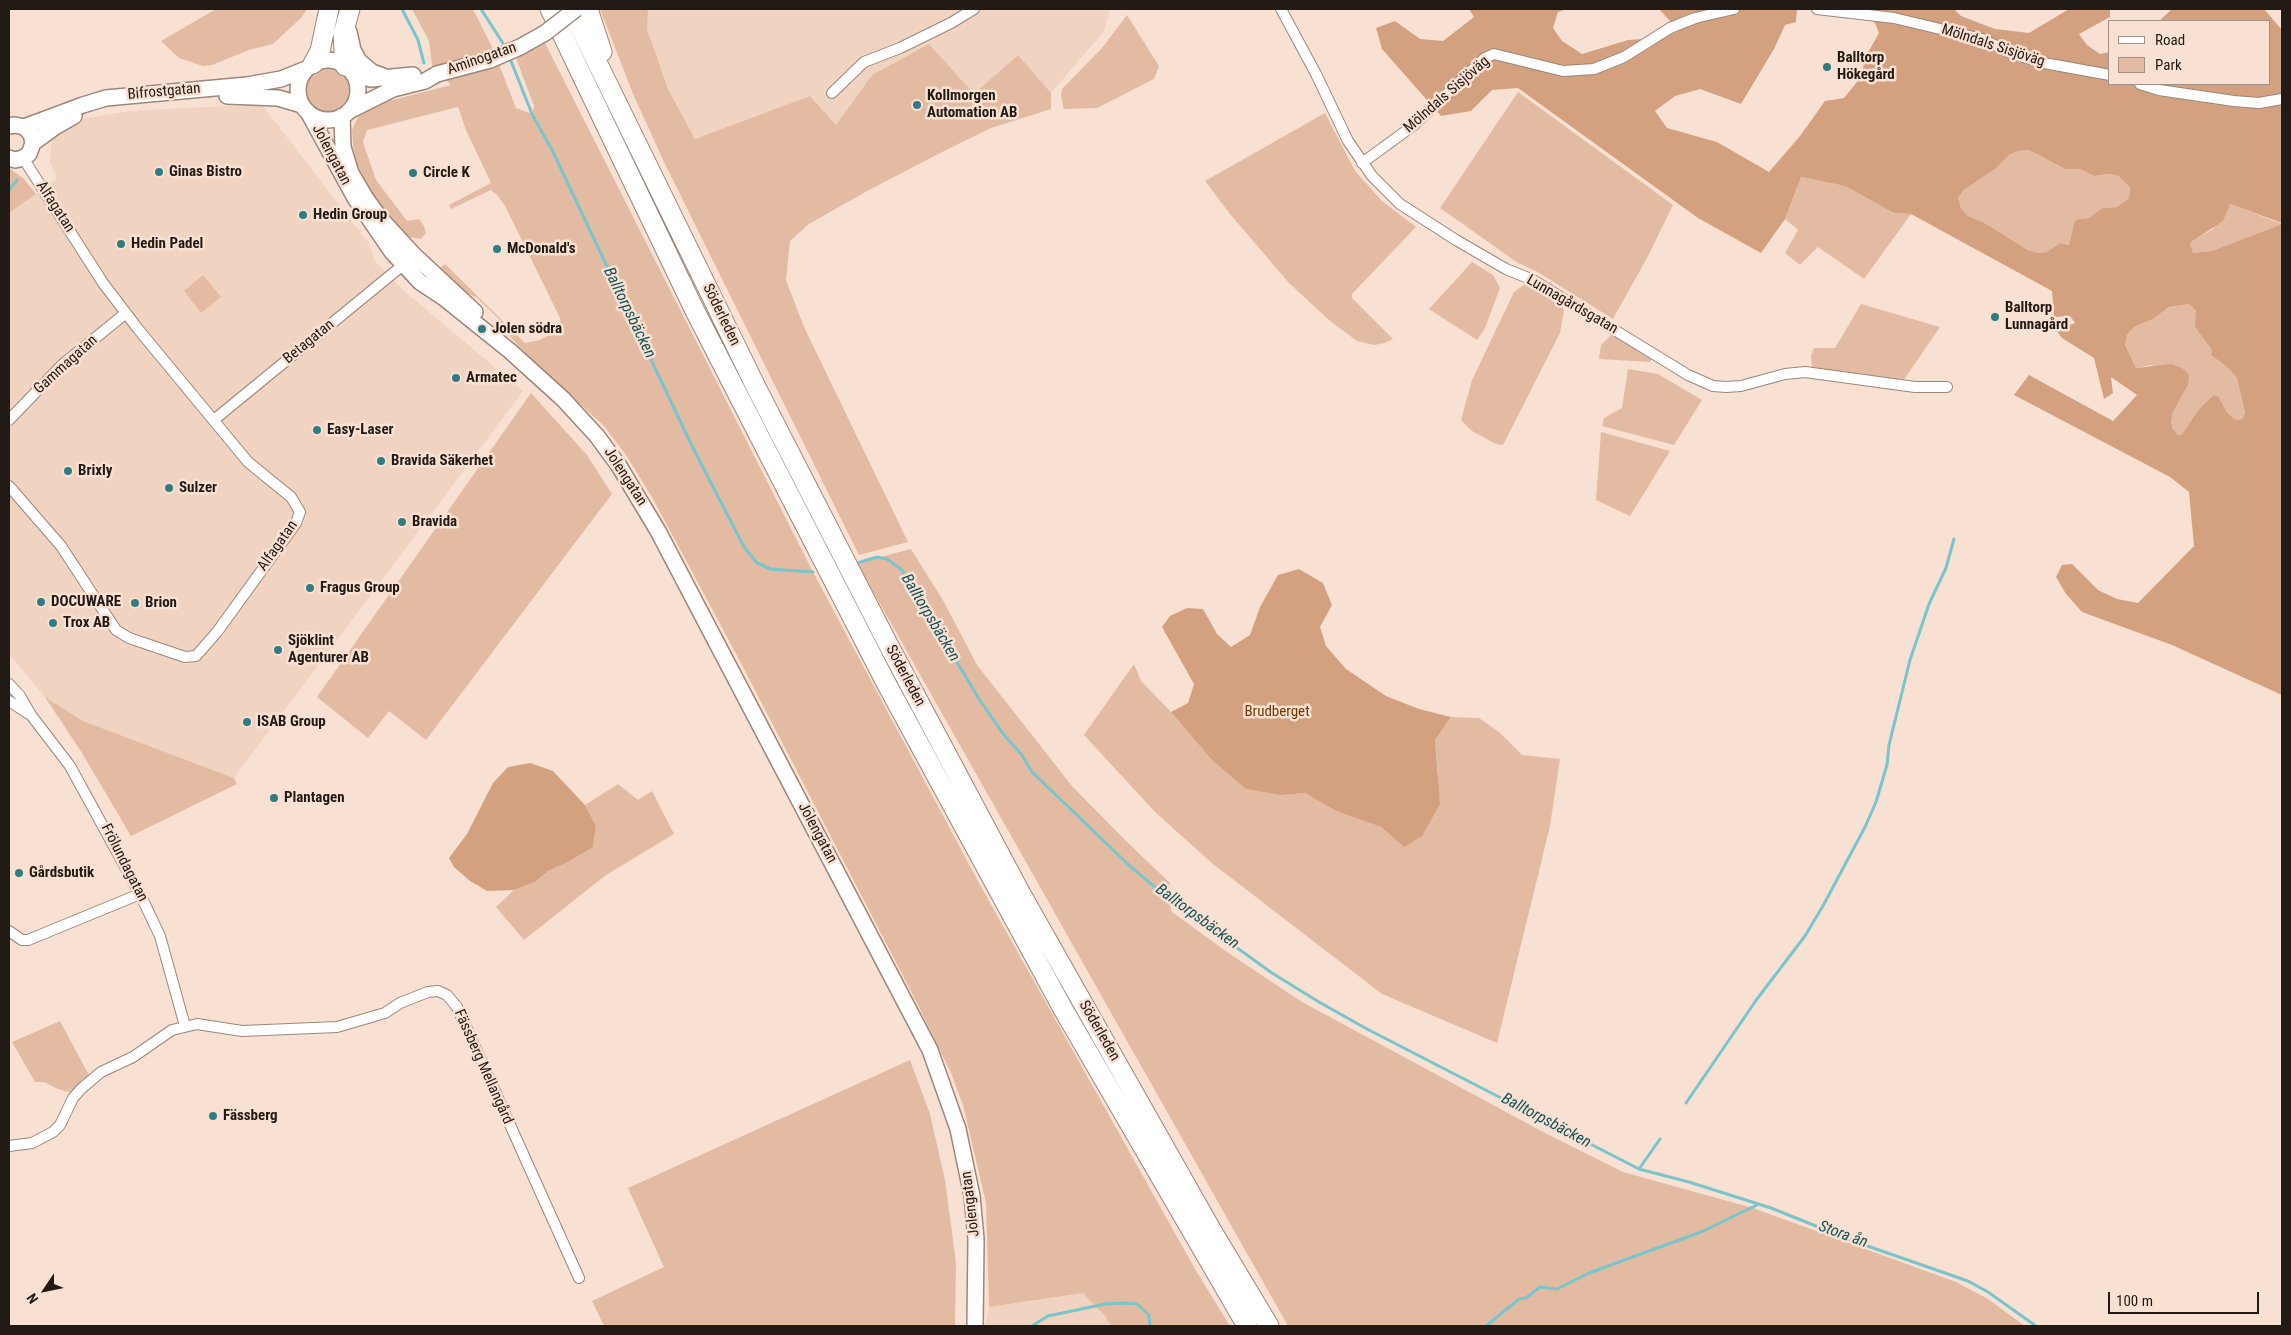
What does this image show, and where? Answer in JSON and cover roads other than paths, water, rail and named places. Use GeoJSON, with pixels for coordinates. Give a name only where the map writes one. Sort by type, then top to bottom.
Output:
{"type":"FeatureCollection","features":[{"type":"Feature","properties":{"kind":"highway"},"geometry":{"type":"LineString","coordinates":[[310,67],[320,50],[329,9]]}},
{"type":"Feature","properties":{"kind":"highway"},"geometry":{"type":"LineString","coordinates":[[543,9],[564,40]]}},
{"type":"Feature","properties":{"kind":"highway","name":"Söderleden"},"geometry":{"type":"LineString","coordinates":[[550,9],[694,309],[894,698],[1063,1009],[1247,1326]]}},
{"type":"Feature","properties":{"kind":"highway","name":"Söderleden"},"geometry":{"type":"LineString","coordinates":[[570,9],[762,398],[887,642],[1021,894],[1212,1231],[1269,1326]]}},
{"type":"Feature","properties":{"kind":"highway"},"geometry":{"type":"LineString","coordinates":[[588,9],[622,113]]}},
{"type":"Feature","properties":{"kind":"highway"},"geometry":{"type":"LineString","coordinates":[[349,14],[343,34],[349,70]]}},
{"type":"Feature","properties":{"kind":"street","name":"Aminogatan"},"geometry":{"type":"LineString","coordinates":[[345,114],[393,89],[424,81],[437,74],[490,60],[520,47],[545,33],[576,9]]}},
{"type":"Feature","properties":{"kind":"street"},"geometry":{"type":"LineString","coordinates":[[832,92],[864,62],[900,48],[951,23],[974,9]]}},
{"type":"Feature","properties":{"kind":"street","name":"Lunnagårdsgatan"},"geometry":{"type":"LineString","coordinates":[[1281,9],[1316,74],[1348,141],[1362,163],[1372,176],[1411,213],[1506,269],[1533,280],[1704,384],[1726,387],[1741,386],[1784,374],[1804,372],[1915,386],[1947,387]]}},
{"type":"Feature","properties":{"kind":"street","name":"Mölndals Sisjöväg"},"geometry":{"type":"LineString","coordinates":[[1362,163],[1414,125],[1485,58],[1494,54],[1563,72],[1594,68],[1624,57],[1670,28],[1695,18],[1734,9]]}},
{"type":"Feature","properties":{"kind":"street","name":"Mölndals Sisjöväg"},"geometry":{"type":"LineString","coordinates":[[1818,9],[1894,18],[1982,39],[2012,54],[2044,63],[2108,75]]}},
{"type":"Feature","properties":{"kind":"street"},"geometry":{"type":"LineString","coordinates":[[349,14],[351,45],[359,61],[372,72],[392,78]]}},
{"type":"Feature","properties":{"kind":"street","name":"Bifrostgatan"},"geometry":{"type":"LineString","coordinates":[[9,126],[24,127],[82,104],[106,98],[247,85],[281,79],[332,60],[349,70]]}},
{"type":"Feature","properties":{"kind":"street"},"geometry":{"type":"LineString","coordinates":[[305,108],[298,86],[310,67]]}},
{"type":"Feature","properties":{"kind":"street"},"geometry":{"type":"LineString","coordinates":[[345,114],[357,96],[357,85],[349,70]]}},
{"type":"Feature","properties":{"kind":"street","name":"Aminogatan"},"geometry":{"type":"LineString","coordinates":[[349,70],[371,79],[437,74]]}},
{"type":"Feature","properties":{"kind":"street"},"geometry":{"type":"LineString","coordinates":[[2143,85],[2159,90],[2234,101],[2259,103],[2282,99]]}},
{"type":"Feature","properties":{"kind":"street","name":"Bifrostgatan"},"geometry":{"type":"LineString","coordinates":[[16,158],[29,154],[33,143],[54,127],[72,117],[124,104],[245,95],[278,98],[305,108],[324,119],[345,114]]}},
{"type":"Feature","properties":{"kind":"street","name":"Jolengatan"},"geometry":{"type":"LineString","coordinates":[[305,108],[355,198],[376,231],[403,265],[420,282],[444,298],[547,383],[597,436],[640,498],[930,1050],[958,1129],[972,1196],[976,1239],[975,1326]]}},
{"type":"Feature","properties":{"kind":"street","name":"Jolengatan"},"geometry":{"type":"LineString","coordinates":[[345,114],[343,147],[351,173],[365,198],[380,218],[414,254],[541,372],[547,383]]}},
{"type":"Feature","properties":{"kind":"street"},"geometry":{"type":"LineString","coordinates":[[24,127],[32,134],[33,143]]}},
{"type":"Feature","properties":{"kind":"street","name":"Alfagatan"},"geometry":{"type":"LineString","coordinates":[[9,486],[61,546],[116,630],[129,638],[185,656],[196,656],[217,632],[296,522],[300,512],[291,496],[248,462],[215,419],[126,313],[16,158]]}},
{"type":"Feature","properties":{"kind":"street","name":"Betagatan"},"geometry":{"type":"LineString","coordinates":[[215,419],[403,265]]}},
{"type":"Feature","properties":{"kind":"street","name":"Gammagatan"},"geometry":{"type":"LineString","coordinates":[[9,420],[62,365],[126,313]]}},
{"type":"Feature","properties":{"kind":"street","name":"Frölundagatan"},"geometry":{"type":"LineString","coordinates":[[9,684],[20,696],[31,715],[70,766],[110,835],[160,936],[185,1026]]}},
{"type":"Feature","properties":{"kind":"street","name":"Frölundagatan"},"geometry":{"type":"LineString","coordinates":[[9,701],[31,715]]}},
{"type":"Feature","properties":{"kind":"street"},"geometry":{"type":"LineString","coordinates":[[9,931],[22,940],[28,940],[140,894]]}},
{"type":"Feature","properties":{"kind":"street","name":"Fässberg Mellangård"},"geometry":{"type":"LineString","coordinates":[[185,1026],[197,1024],[242,1031],[337,1026],[385,1013],[400,1002],[428,992],[438,992],[447,995],[457,1007],[579,1278]]}},
{"type":"Feature","properties":{"kind":"street"},"geometry":{"type":"LineString","coordinates":[[9,1146],[32,1143],[53,1132],[60,1124],[73,1098],[102,1072],[133,1057],[172,1030],[185,1026]]}},
{"type":"Feature","properties":{"kind":"waterway","name":"Balltorpsbäcken"},"geometry":{"type":"LineString","coordinates":[[402,9],[418,40],[424,63]]}},
{"type":"Feature","properties":{"kind":"waterway","name":"Balltorpsbäcken"},"geometry":{"type":"LineString","coordinates":[[481,9],[506,48]]}},
{"type":"Feature","properties":{"kind":"waterway","name":"Balltorpsbäcken"},"geometry":{"type":"LineString","coordinates":[[509,56],[532,114],[552,150],[691,444],[744,547],[757,563],[771,569],[813,572]]}},
{"type":"Feature","properties":{"kind":"waterway"},"geometry":{"type":"LineString","coordinates":[[9,190],[17,180]]}},
{"type":"Feature","properties":{"kind":"waterway"},"geometry":{"type":"LineString","coordinates":[[1686,1103],[1757,999],[1805,936],[1865,827],[1876,802],[1887,765],[1889,745],[1910,660],[1929,604],[1946,568],[1954,539]]}},
{"type":"Feature","properties":{"kind":"waterway","name":"Balltorpsbäcken"},"geometry":{"type":"LineString","coordinates":[[857,563],[877,557],[887,559],[902,570],[979,699],[1004,735],[1022,755],[1032,772],[1131,867],[1168,898],[1272,973],[1367,1029],[1639,1169],[1689,1182],[1771,1208],[1856,1242],[1968,1281],[1988,1292],[2036,1326]]}},
{"type":"Feature","properties":{"kind":"waterway"},"geometry":{"type":"LineString","coordinates":[[1639,1169],[1660,1139]]}},
{"type":"Feature","properties":{"kind":"waterway"},"geometry":{"type":"LineString","coordinates":[[1486,1326],[1519,1299],[1526,1298],[1540,1287],[1557,1289],[1589,1273],[1701,1232],[1759,1204]]}},
{"type":"Feature","properties":{"kind":"waterway"},"geometry":{"type":"LineString","coordinates":[[1032,1326],[1048,1316],[1105,1304],[1122,1303],[1137,1304],[1149,1315],[1150,1326]]}},
{"type":"Feature","properties":{"kind":"place","name":"Balltorp Hökegård"},"geometry":{"type":"Point","coordinates":[1827,67]}},
{"type":"Feature","properties":{"kind":"place","name":"Kollmorgen Automation AB"},"geometry":{"type":"Point","coordinates":[917,105]}},
{"type":"Feature","properties":{"kind":"place","name":"Ginas Bistro"},"geometry":{"type":"Point","coordinates":[159,172]}},
{"type":"Feature","properties":{"kind":"place","name":"Circle K"},"geometry":{"type":"Point","coordinates":[413,173]}},
{"type":"Feature","properties":{"kind":"place","name":"Hedin Group"},"geometry":{"type":"Point","coordinates":[303,215]}},
{"type":"Feature","properties":{"kind":"place","name":"Hedin Padel"},"geometry":{"type":"Point","coordinates":[121,244]}},
{"type":"Feature","properties":{"kind":"place","name":"McDonald's"},"geometry":{"type":"Point","coordinates":[497,249]}},
{"type":"Feature","properties":{"kind":"place","name":"Balltorp Lunnagård"},"geometry":{"type":"Point","coordinates":[1995,317]}},
{"type":"Feature","properties":{"kind":"place","name":"Jolen södra"},"geometry":{"type":"Point","coordinates":[482,329]}},
{"type":"Feature","properties":{"kind":"place","name":"Armatec"},"geometry":{"type":"Point","coordinates":[456,378]}},
{"type":"Feature","properties":{"kind":"place","name":"Easy-Laser"},"geometry":{"type":"Point","coordinates":[317,430]}},
{"type":"Feature","properties":{"kind":"place","name":"Bravida Säkerhet"},"geometry":{"type":"Point","coordinates":[381,461]}},
{"type":"Feature","properties":{"kind":"place","name":"Brixly"},"geometry":{"type":"Point","coordinates":[68,471]}},
{"type":"Feature","properties":{"kind":"place","name":"Sulzer"},"geometry":{"type":"Point","coordinates":[169,488]}},
{"type":"Feature","properties":{"kind":"place","name":"Bravida"},"geometry":{"type":"Point","coordinates":[402,522]}},
{"type":"Feature","properties":{"kind":"place","name":"Fragus Group"},"geometry":{"type":"Point","coordinates":[310,588]}},
{"type":"Feature","properties":{"kind":"place","name":"DOCUWARE"},"geometry":{"type":"Point","coordinates":[41,602]}},
{"type":"Feature","properties":{"kind":"place","name":"Brion"},"geometry":{"type":"Point","coordinates":[135,603]}},
{"type":"Feature","properties":{"kind":"place","name":"Trox AB"},"geometry":{"type":"Point","coordinates":[53,623]}},
{"type":"Feature","properties":{"kind":"place","name":"Sjöklint Agenturer AB"},"geometry":{"type":"Point","coordinates":[278,650]}},
{"type":"Feature","properties":{"kind":"place","name":"ISAB Group"},"geometry":{"type":"Point","coordinates":[247,722]}},
{"type":"Feature","properties":{"kind":"place","name":"Plantagen"},"geometry":{"type":"Point","coordinates":[274,798]}},
{"type":"Feature","properties":{"kind":"place","name":"Gårdsbutik"},"geometry":{"type":"Point","coordinates":[19,873]}},
{"type":"Feature","properties":{"kind":"place","name":"Fässberg"},"geometry":{"type":"Point","coordinates":[213,1116]}},
{"type":"Feature","properties":{"kind":"park label","name":"Brudberget"},"geometry":{"type":"Point","coordinates":[1277,712]}},
{"type":"Feature","properties":{"kind":"water label","name":"Stora ån"},"geometry":{"type":"Point","coordinates":[1843,1235]}}]}
